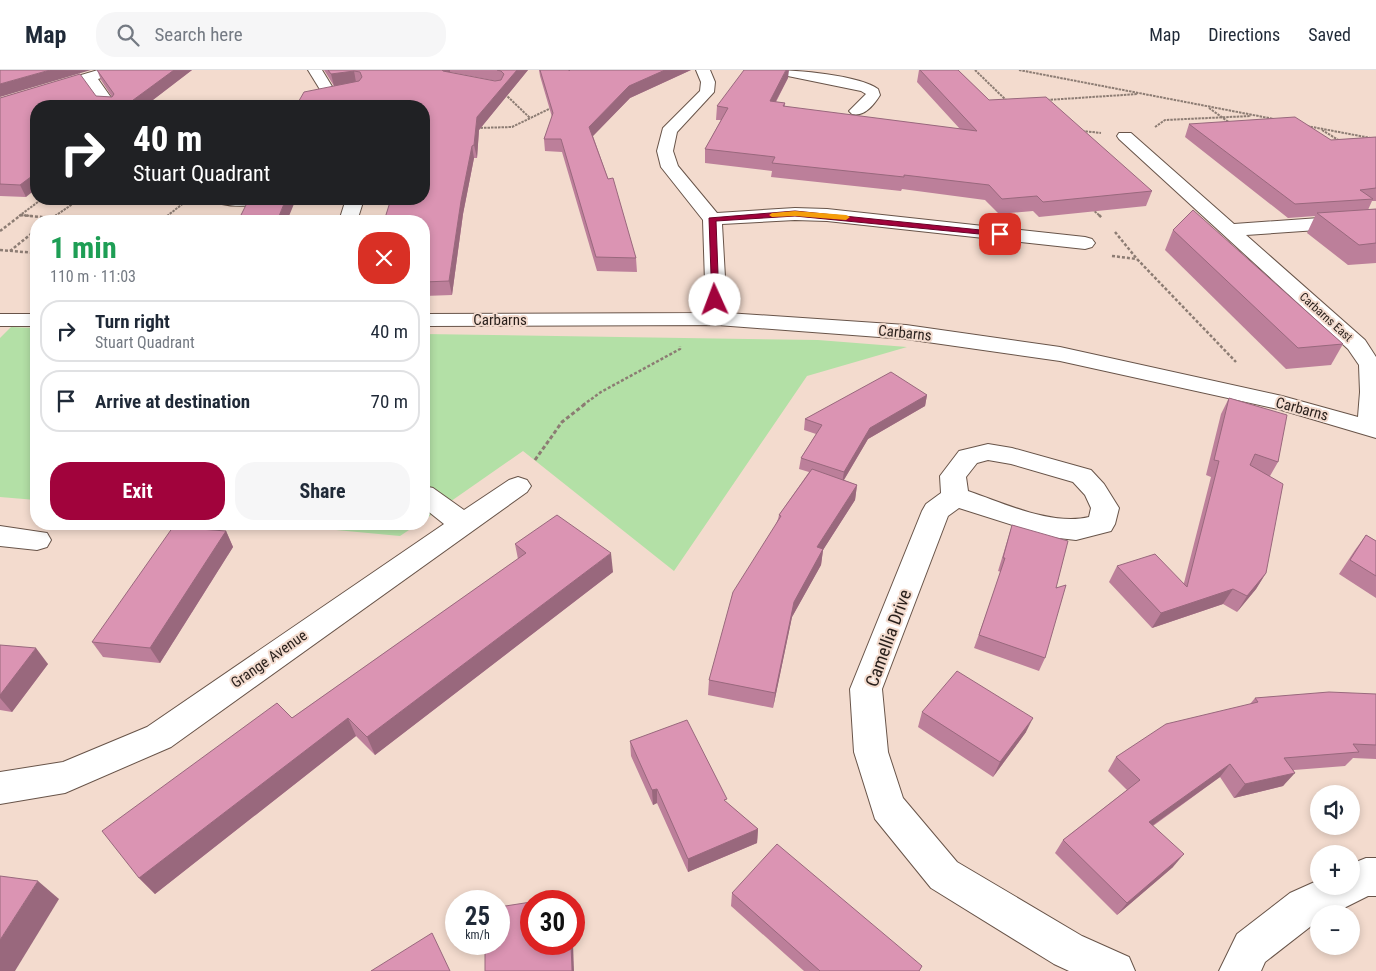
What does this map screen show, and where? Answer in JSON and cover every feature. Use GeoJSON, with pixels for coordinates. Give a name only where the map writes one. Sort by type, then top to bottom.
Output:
{"type":"FeatureCollection","features":[{"type":"Feature","properties":{"kind":"street"},"geometry":{"type":"LineString","coordinates":[[0,104],[113,70]]}},
{"type":"Feature","properties":{"kind":"street"},"geometry":{"type":"LineString","coordinates":[[315,70],[329,93]]}},
{"type":"Feature","properties":{"kind":"street"},"geometry":{"type":"LineString","coordinates":[[702,70],[708,82],[707,92],[669,132],[665,151],[670,167],[712,219],[717,319]]}},
{"type":"Feature","properties":{"kind":"street"},"geometry":{"type":"LineString","coordinates":[[778,70],[866,87],[873,92],[873,95],[857,111]]}},
{"type":"Feature","properties":{"kind":"street"},"geometry":{"type":"LineString","coordinates":[[88,77],[105,100]]}},
{"type":"Feature","properties":{"kind":"street"},"geometry":{"type":"LineString","coordinates":[[313,96],[347,90]]}},
{"type":"Feature","properties":{"kind":"street","name":"Carbarns East"},"geometry":{"type":"LineString","coordinates":[[1125,136],[1232,230],[1365,355],[1370,365],[1373,429]]}},
{"type":"Feature","properties":{"kind":"street"},"geometry":{"type":"LineString","coordinates":[[712,219],[795,214],[827,215],[1085,243]]}},
{"type":"Feature","properties":{"kind":"street"},"geometry":{"type":"LineString","coordinates":[[1232,230],[1376,220]]}},
{"type":"Feature","properties":{"kind":"street"},"geometry":{"type":"LineString","coordinates":[[1038,238],[1039,259]]}},
{"type":"Feature","properties":{"kind":"street","name":"Carbarns"},"geometry":{"type":"LineString","coordinates":[[430,320],[717,319],[906,332],[1060,354],[1282,403],[1373,429]]}},
{"type":"Feature","properties":{"kind":"street"},"geometry":{"type":"LineString","coordinates":[[0,320],[30,320]]}},
{"type":"Feature","properties":{"kind":"street"},"geometry":{"type":"LineString","coordinates":[[988,452],[1012,456],[1082,476],[1095,490],[1105,508],[1101,524],[1076,530],[1050,527],[955,497],[953,476],[968,457],[988,452]]}},
{"type":"Feature","properties":{"kind":"street","name":"Grange Avenue"},"geometry":{"type":"LineString","coordinates":[[0,788],[65,777],[159,736],[462,523],[518,486]]}},
{"type":"Feature","properties":{"kind":"street","name":"Camellia Drive"},"geometry":{"type":"LineString","coordinates":[[955,497],[936,511],[866,689],[872,752],[888,807],[944,875],[1068,950],[1115,971]]}},
{"type":"Feature","properties":{"kind":"street"},"geometry":{"type":"LineString","coordinates":[[430,499],[462,523]]}},
{"type":"Feature","properties":{"kind":"street"},"geometry":{"type":"LineString","coordinates":[[0,536],[37,540]]}},
{"type":"Feature","properties":{"kind":"street"},"geometry":{"type":"LineString","coordinates":[[1360,880],[1366,877],[1376,877]]}},
{"type":"Feature","properties":{"kind":"street"},"geometry":{"type":"LineString","coordinates":[[1239,971],[1250,948],[1304,907],[1329,895]]}},
{"type":"Feature","properties":{"kind":"path"},"geometry":{"type":"LineString","coordinates":[[975,70],[1009,102]]}},
{"type":"Feature","properties":{"kind":"path"},"geometry":{"type":"LineString","coordinates":[[1019,70],[1282,121]]}},
{"type":"Feature","properties":{"kind":"path"},"geometry":{"type":"LineString","coordinates":[[504,93],[530,118]]}},
{"type":"Feature","properties":{"kind":"path"},"geometry":{"type":"LineString","coordinates":[[1048,100],[1144,94]]}},
{"type":"Feature","properties":{"kind":"path"},"geometry":{"type":"LineString","coordinates":[[473,129],[512,127],[556,105]]}},
{"type":"Feature","properties":{"kind":"path"},"geometry":{"type":"LineString","coordinates":[[1206,106],[1230,123]]}},
{"type":"Feature","properties":{"kind":"path"},"geometry":{"type":"LineString","coordinates":[[1074,130],[1125,136],[1151,130],[1165,120],[1254,115]]}},
{"type":"Feature","properties":{"kind":"path"},"geometry":{"type":"LineString","coordinates":[[1300,124],[1376,139]]}},
{"type":"Feature","properties":{"kind":"path"},"geometry":{"type":"LineString","coordinates":[[1319,128],[1343,144]]}},
{"type":"Feature","properties":{"kind":"path"},"geometry":{"type":"LineString","coordinates":[[0,230],[34,205]]}},
{"type":"Feature","properties":{"kind":"path"},"geometry":{"type":"LineString","coordinates":[[56,215],[71,205]]}},
{"type":"Feature","properties":{"kind":"path"},"geometry":{"type":"LineString","coordinates":[[169,215],[181,205]]}},
{"type":"Feature","properties":{"kind":"path"},"geometry":{"type":"LineString","coordinates":[[1089,205],[1102,219]]}},
{"type":"Feature","properties":{"kind":"path"},"geometry":{"type":"LineString","coordinates":[[20,215],[30,216]]}},
{"type":"Feature","properties":{"kind":"path"},"geometry":{"type":"LineString","coordinates":[[1115,232],[1136,259],[1246,373],[1282,403]]}},
{"type":"Feature","properties":{"kind":"path"},"geometry":{"type":"LineString","coordinates":[[10,251],[30,235]]}},
{"type":"Feature","properties":{"kind":"path"},"geometry":{"type":"LineString","coordinates":[[0,250],[30,253]]}},
{"type":"Feature","properties":{"kind":"green space"},"geometry":{"type":"Polygon","coordinates":[[[11,327],[30,328],[30,500],[0,497],[0,338],[11,327]]]}},
{"type":"Feature","properties":{"kind":"green space"},"geometry":{"type":"Polygon","coordinates":[[[430,334],[818,340],[907,347],[807,376],[674,571],[523,451],[430,516],[430,334]]]}},
{"type":"Feature","properties":{"kind":"green space"},"geometry":{"type":"Polygon","coordinates":[[[336,530],[409,530],[400,536],[336,530]]]}},
{"type":"Feature","properties":{"kind":"building"},"geometry":{"type":"Polygon","coordinates":[[[0,70],[50,70],[0,84],[0,70]]]}},
{"type":"Feature","properties":{"kind":"building"},"geometry":{"type":"Polygon","coordinates":[[[97,70],[174,70],[133,100],[30,100],[30,178],[20,185],[0,184],[0,98],[80,74],[96,96],[112,97],[114,94],[97,70]]]}},
{"type":"Feature","properties":{"kind":"building"},"geometry":{"type":"Polygon","coordinates":[[[328,70],[442,70],[495,81],[501,80],[504,74],[497,70],[517,70],[477,117],[474,145],[472,146],[461,201],[449,281],[430,282],[430,215],[386,215],[389,205],[430,205],[430,100],[299,100],[304,92],[359,81],[362,77],[360,72],[354,71],[331,74],[328,70]]]}},
{"type":"Feature","properties":{"kind":"building"},"geometry":{"type":"Polygon","coordinates":[[[540,70],[665,70],[629,86],[589,127],[608,179],[613,178],[636,258],[596,257],[561,139],[544,139],[553,113],[540,70]]]}},
{"type":"Feature","properties":{"kind":"building"},"geometry":{"type":"Polygon","coordinates":[[[744,70],[786,70],[770,101],[785,103],[783,106],[977,131],[920,70],[958,70],[989,100],[1046,97],[1152,191],[1043,202],[1037,196],[1002,199],[989,185],[772,163],[775,157],[705,149],[728,108],[717,106],[744,70]]]}},
{"type":"Feature","properties":{"kind":"building"},"geometry":{"type":"Polygon","coordinates":[[[1295,117],[1331,140],[1376,137],[1376,188],[1360,190],[1373,199],[1295,204],[1189,124],[1295,117]]]}},
{"type":"Feature","properties":{"kind":"building"},"geometry":{"type":"Polygon","coordinates":[[[246,205],[284,205],[279,215],[241,215],[246,205]]]}},
{"type":"Feature","properties":{"kind":"building"},"geometry":{"type":"Polygon","coordinates":[[[1376,209],[1376,243],[1359,245],[1317,213],[1376,209]]]}},
{"type":"Feature","properties":{"kind":"building"},"geometry":{"type":"Polygon","coordinates":[[[1193,210],[1343,344],[1298,348],[1173,230],[1193,210]]]}},
{"type":"Feature","properties":{"kind":"building"},"geometry":{"type":"Polygon","coordinates":[[[891,372],[927,395],[870,428],[844,472],[801,458],[822,425],[805,419],[891,372]]]}},
{"type":"Feature","properties":{"kind":"building"},"geometry":{"type":"Polygon","coordinates":[[[1229,398],[1287,415],[1278,462],[1255,454],[1250,465],[1283,484],[1266,573],[1247,596],[1233,589],[1161,613],[1117,566],[1155,554],[1187,587],[1219,461],[1214,460],[1229,398]]]}},
{"type":"Feature","properties":{"kind":"building"},"geometry":{"type":"Polygon","coordinates":[[[812,469],[857,485],[817,547],[823,549],[794,602],[775,693],[709,680],[733,592],[781,516],[779,515],[812,469]]]}},
{"type":"Feature","properties":{"kind":"building"},"geometry":{"type":"Polygon","coordinates":[[[557,515],[611,553],[367,737],[348,718],[139,878],[102,831],[277,703],[292,718],[526,553],[515,544],[557,515]]]}},
{"type":"Feature","properties":{"kind":"building"},"geometry":{"type":"Polygon","coordinates":[[[1012,525],[1068,541],[1056,588],[1066,585],[1045,658],[979,635],[1005,558],[1003,558],[1012,525]]]}},
{"type":"Feature","properties":{"kind":"building"},"geometry":{"type":"Polygon","coordinates":[[[171,530],[226,531],[150,648],[92,642],[171,530]]]}},
{"type":"Feature","properties":{"kind":"building"},"geometry":{"type":"Polygon","coordinates":[[[1366,535],[1376,541],[1376,576],[1350,560],[1366,535]]]}},
{"type":"Feature","properties":{"kind":"building"},"geometry":{"type":"Polygon","coordinates":[[[0,645],[36,648],[0,695],[0,645]]]}},
{"type":"Feature","properties":{"kind":"building"},"geometry":{"type":"Polygon","coordinates":[[[957,671],[1033,718],[1000,762],[922,712],[957,671]]]}},
{"type":"Feature","properties":{"kind":"building"},"geometry":{"type":"Polygon","coordinates":[[[1329,692],[1376,694],[1376,745],[1353,744],[1359,752],[1284,758],[1295,773],[1245,784],[1230,764],[1149,822],[1184,854],[1127,903],[1063,840],[1140,780],[1116,757],[1166,724],[1258,702],[1255,698],[1329,692]]]}},
{"type":"Feature","properties":{"kind":"building"},"geometry":{"type":"Polygon","coordinates":[[[687,720],[727,799],[724,800],[758,829],[688,859],[657,789],[652,790],[630,741],[687,720]]]}},
{"type":"Feature","properties":{"kind":"building"},"geometry":{"type":"Polygon","coordinates":[[[777,844],[922,966],[919,971],[820,971],[732,893],[777,844]]]}},
{"type":"Feature","properties":{"kind":"building"},"geometry":{"type":"Polygon","coordinates":[[[0,876],[38,881],[0,940],[0,876]]]}},
{"type":"Feature","properties":{"kind":"building"},"geometry":{"type":"Polygon","coordinates":[[[520,904],[520,955],[571,955],[572,971],[485,971],[485,955],[510,955],[510,905],[520,904]]]}},
{"type":"Feature","properties":{"kind":"building"},"geometry":{"type":"Polygon","coordinates":[[[432,933],[450,971],[371,971],[432,933]]]}},
{"type":"Feature","properties":{"kind":"slow traffic"},"geometry":{"type":"LineString","coordinates":[[772,215],[795,214],[846,217]]}},
{"type":"Feature","properties":{"kind":"route"},"geometry":{"type":"LineString","coordinates":[[715,300],[712,219],[795,214],[827,215],[1000,234]]}}]}
